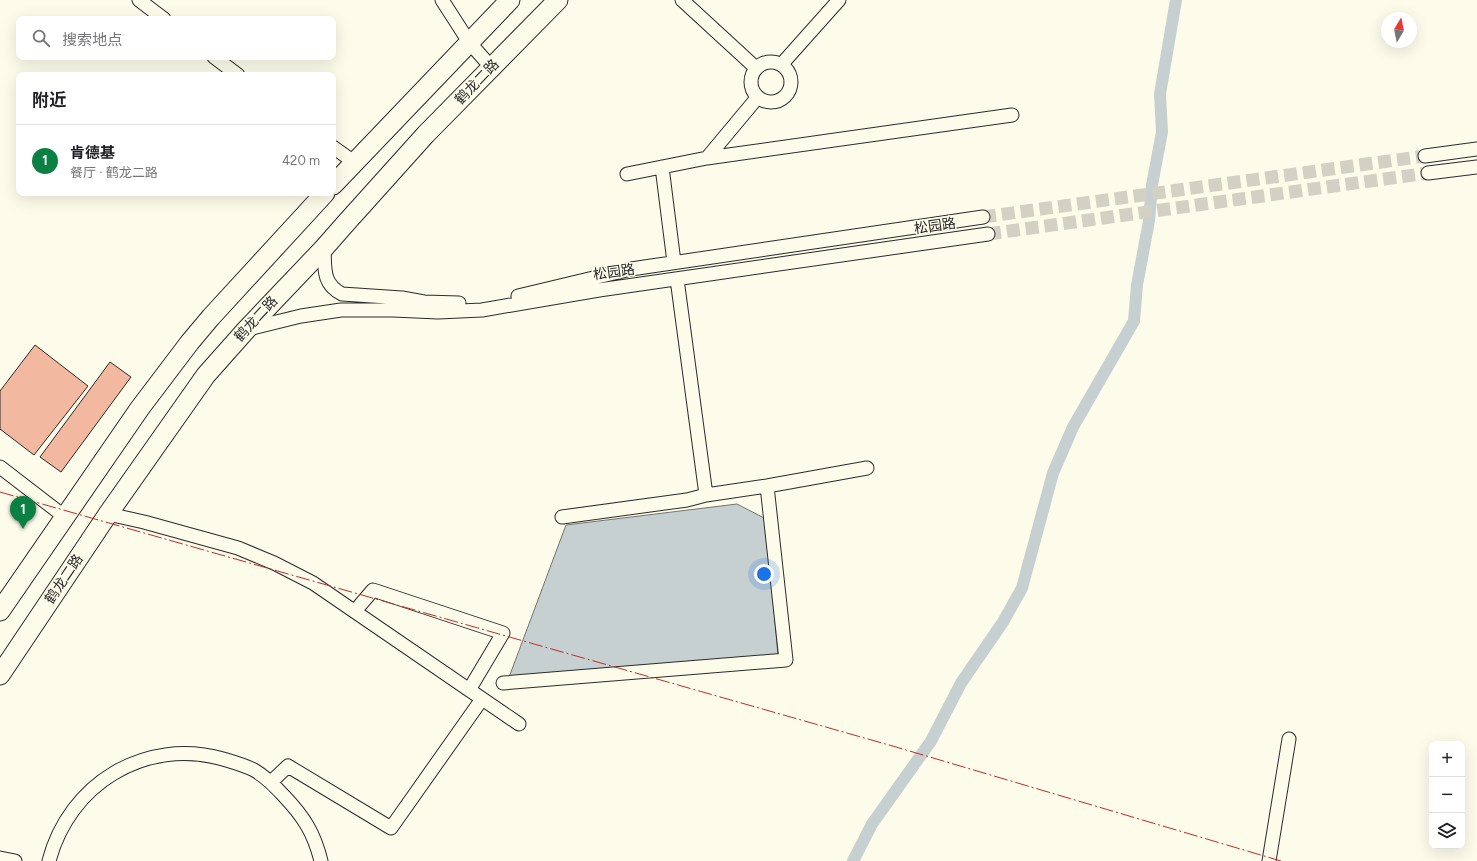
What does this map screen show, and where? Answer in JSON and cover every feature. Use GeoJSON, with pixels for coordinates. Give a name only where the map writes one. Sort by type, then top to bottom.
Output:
{"type":"FeatureCollection","features":[{"type":"Feature","properties":{"kind":"highway"},"geometry":{"type":"LineString","coordinates":[[336,182],[510,0]]}},
{"type":"Feature","properties":{"kind":"highway","name":"鹤龙二路"},"geometry":{"type":"LineString","coordinates":[[0,675],[108,514],[206,375],[246,330],[324,248],[421,139],[558,0]]}},
{"type":"Feature","properties":{"kind":"highway"},"geometry":{"type":"LineString","coordinates":[[0,611],[140,408],[190,342],[211,317],[323,196]]}},
{"type":"Feature","properties":{"kind":"street"},"geometry":{"type":"LineString","coordinates":[[139,0],[160,16]]}},
{"type":"Feature","properties":{"kind":"street"},"geometry":{"type":"LineString","coordinates":[[442,0],[469,42],[491,67]]}},
{"type":"Feature","properties":{"kind":"street"},"geometry":{"type":"LineString","coordinates":[[682,0],[756,68]]}},
{"type":"Feature","properties":{"kind":"street"},"geometry":{"type":"LineString","coordinates":[[781,64],[839,0]]}},
{"type":"Feature","properties":{"kind":"street"},"geometry":{"type":"LineString","coordinates":[[218,60],[234,72]]}},
{"type":"Feature","properties":{"kind":"street"},"geometry":{"type":"LineString","coordinates":[[768,62],[781,64],[787,69],[790,75],[790,89],[787,95],[776,102],[769,102],[757,98],[753,93],[750,80],[756,68],[761,64],[768,62]]}},
{"type":"Feature","properties":{"kind":"street"},"geometry":{"type":"LineString","coordinates":[[707,158],[757,98]]}},
{"type":"Feature","properties":{"kind":"street"},"geometry":{"type":"LineString","coordinates":[[627,174],[707,158],[1012,115]]}},
{"type":"Feature","properties":{"kind":"street"},"geometry":{"type":"LineString","coordinates":[[336,149],[354,162]]}},
{"type":"Feature","properties":{"kind":"street"},"geometry":{"type":"LineString","coordinates":[[1425,156],[1477,149]]}},
{"type":"Feature","properties":{"kind":"street"},"geometry":{"type":"LineString","coordinates":[[662,167],[674,262]]}},
{"type":"Feature","properties":{"kind":"street"},"geometry":{"type":"LineString","coordinates":[[1428,173],[1477,167]]}},
{"type":"Feature","properties":{"kind":"street","name":"松园路"},"geometry":{"type":"LineString","coordinates":[[324,248],[325,273],[327,282],[336,291],[342,294],[402,298],[424,302],[467,302],[510,298],[632,269],[674,262],[983,217]]}},
{"type":"Feature","properties":{"kind":"street","name":"松园路"},"geometry":{"type":"LineString","coordinates":[[246,330],[301,316],[341,310],[438,312],[482,310],[599,290],[677,280],[988,234]]}},
{"type":"Feature","properties":{"kind":"street"},"geometry":{"type":"LineString","coordinates":[[677,280],[706,495]]}},
{"type":"Feature","properties":{"kind":"street"},"geometry":{"type":"LineString","coordinates":[[0,467],[65,517]]}},
{"type":"Feature","properties":{"kind":"street"},"geometry":{"type":"LineString","coordinates":[[562,517],[687,500],[706,495],[767,486],[867,468]]}},
{"type":"Feature","properties":{"kind":"street"},"geometry":{"type":"LineString","coordinates":[[503,683],[786,660],[767,486]]}},
{"type":"Feature","properties":{"kind":"street"},"geometry":{"type":"LineString","coordinates":[[108,514],[144,522],[238,548],[274,563],[313,583],[518,724]]}},
{"type":"Feature","properties":{"kind":"street"},"geometry":{"type":"LineString","coordinates":[[355,611],[373,590],[503,633],[469,690]]}},
{"type":"Feature","properties":{"kind":"street"},"geometry":{"type":"LineString","coordinates":[[271,782],[288,766],[391,828],[482,699]]}},
{"type":"Feature","properties":{"kind":"street"},"geometry":{"type":"LineString","coordinates":[[1269,861],[1289,739]]}},
{"type":"Feature","properties":{"kind":"street"},"geometry":{"type":"LineString","coordinates":[[49,861],[53,845],[61,828],[85,795],[117,771],[136,762],[155,756],[175,753],[196,753],[215,756],[235,762],[254,770],[271,782],[299,811],[318,847],[321,861]]}},
{"type":"Feature","properties":{"kind":"street"},"geometry":{"type":"LineString","coordinates":[[0,858],[15,861]]}},
{"type":"Feature","properties":{"kind":"shaded area"},"geometry":{"type":"Polygon","coordinates":[[[737,504],[766,519],[778,656],[508,680],[566,525],[737,504]]]}},
{"type":"Feature","properties":{"kind":"building"},"geometry":{"type":"Polygon","coordinates":[[[35,345],[88,386],[34,455],[0,429],[0,391],[35,345]]]}},
{"type":"Feature","properties":{"kind":"building"},"geometry":{"type":"Polygon","coordinates":[[[110,362],[131,377],[61,472],[40,457],[110,362]]]}},
{"type":"Feature","properties":{"kind":"waterway"},"geometry":{"type":"LineString","coordinates":[[853,861],[872,824],[931,741],[961,683],[1003,622],[1022,588],[1053,473],[1073,427],[1134,321],[1137,285],[1149,221],[1152,185],[1162,132],[1160,94],[1176,0]]}},
{"type":"Feature","properties":{"kind":"tunnel"},"geometry":{"type":"LineString","coordinates":[[983,217],[1425,156]]}},
{"type":"Feature","properties":{"kind":"tunnel"},"geometry":{"type":"LineString","coordinates":[[988,234],[1428,173]]}},
{"type":"Feature","properties":{"kind":"power"},"geometry":{"type":"LineString","coordinates":[[0,492],[896,747],[1281,861]]}},
{"type":"Feature","properties":{"kind":"place","name":"肯德基"},"geometry":{"type":"Point","coordinates":[23,529]}}]}
